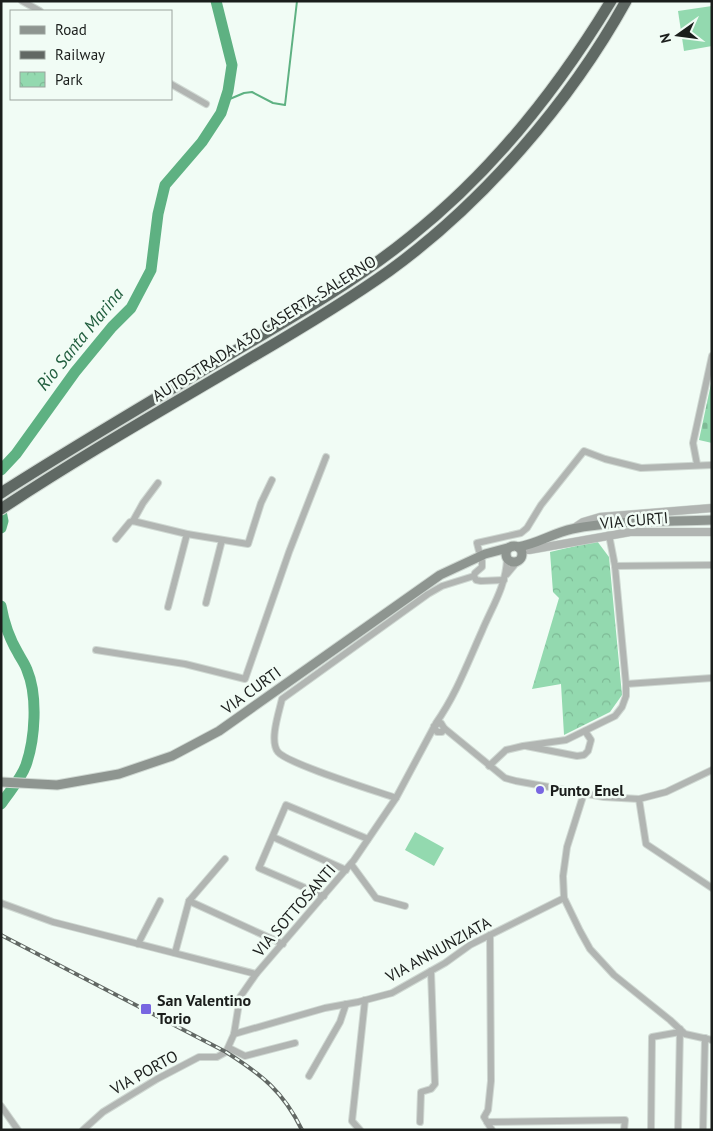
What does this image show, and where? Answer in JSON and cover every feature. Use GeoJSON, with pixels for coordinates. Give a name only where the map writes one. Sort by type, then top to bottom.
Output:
{"type":"FeatureCollection","features":[{"type":"Feature","properties":{"kind":"highway","name":"AUTOSTRADA A30 CASERTA-SALERNO"},"geometry":{"type":"LineString","coordinates":[[1,493],[65,452],[333,293],[412,236],[486,167],[521,128],[573,61],[611,1]]}},
{"type":"Feature","properties":{"kind":"highway","name":"AUTOSTRADA A30 CASERTA-SALERNO"},"geometry":{"type":"LineString","coordinates":[[1,509],[72,463],[339,305],[390,270],[426,242],[497,174],[544,122],[586,67],[626,1]]}},
{"type":"Feature","properties":{"kind":"main road","name":"VIA CURTI"},"geometry":{"type":"LineString","coordinates":[[513,559],[559,532],[573,529],[622,524],[712,520]]}},
{"type":"Feature","properties":{"kind":"main road","name":"VIA CURTI"},"geometry":{"type":"LineString","coordinates":[[1,782],[58,784],[119,774],[172,756],[219,731],[440,575],[492,552],[514,547],[532,547]]}},
{"type":"Feature","properties":{"kind":"main road"},"geometry":{"type":"LineString","coordinates":[[514,547],[522,552],[513,559],[506,552],[514,547]]}},
{"type":"Feature","properties":{"kind":"main road"},"geometry":{"type":"LineString","coordinates":[[492,552],[513,559]]}},
{"type":"Feature","properties":{"kind":"street"},"geometry":{"type":"LineString","coordinates":[[22,1],[38,10]]}},
{"type":"Feature","properties":{"kind":"street"},"geometry":{"type":"LineString","coordinates":[[172,85],[206,104]]}},
{"type":"Feature","properties":{"kind":"street"},"geometry":{"type":"LineString","coordinates":[[698,464],[693,443],[712,356]]}},
{"type":"Feature","properties":{"kind":"street"},"geometry":{"type":"LineString","coordinates":[[479,551],[477,543],[521,533],[527,528],[541,505],[584,451],[641,468],[698,464],[712,465]]}},
{"type":"Feature","properties":{"kind":"street"},"geometry":{"type":"LineString","coordinates":[[96,650],[185,664],[245,679],[289,552],[326,457]]}},
{"type":"Feature","properties":{"kind":"street"},"geometry":{"type":"LineString","coordinates":[[133,521],[187,534],[248,544],[261,504],[272,480]]}},
{"type":"Feature","properties":{"kind":"street"},"geometry":{"type":"LineString","coordinates":[[116,539],[133,521],[143,503],[158,483]]}},
{"type":"Feature","properties":{"kind":"street"},"geometry":{"type":"LineString","coordinates":[[573,529],[583,522],[600,517],[712,508]]}},
{"type":"Feature","properties":{"kind":"street","name":"VIA CURTI"},"geometry":{"type":"LineString","coordinates":[[532,547],[630,532],[712,532]]}},
{"type":"Feature","properties":{"kind":"street"},"geometry":{"type":"LineString","coordinates":[[168,607],[187,534]]}},
{"type":"Feature","properties":{"kind":"street"},"geometry":{"type":"LineString","coordinates":[[489,766],[506,750],[566,740],[615,716],[622,707],[626,696],[626,684],[615,566],[609,535]]}},
{"type":"Feature","properties":{"kind":"street"},"geometry":{"type":"LineString","coordinates":[[206,603],[222,540]]}},
{"type":"Feature","properties":{"kind":"street","name":"VIA SOTTOSANTI"},"geometry":{"type":"LineString","coordinates":[[1,903],[53,922],[256,974],[348,867],[396,798],[428,739],[439,728],[444,712],[498,597],[513,559]]}},
{"type":"Feature","properties":{"kind":"street"},"geometry":{"type":"LineString","coordinates":[[396,798],[286,758],[278,751],[274,736],[282,700],[428,594],[442,586],[474,576],[482,567],[482,561]]}},
{"type":"Feature","properties":{"kind":"street"},"geometry":{"type":"LineString","coordinates":[[615,566],[712,565]]}},
{"type":"Feature","properties":{"kind":"street"},"geometry":{"type":"LineString","coordinates":[[474,576],[476,580],[481,581],[505,577]]}},
{"type":"Feature","properties":{"kind":"street"},"geometry":{"type":"LineString","coordinates":[[626,684],[712,678]]}},
{"type":"Feature","properties":{"kind":"street"},"geometry":{"type":"LineString","coordinates":[[439,728],[472,749],[489,766],[505,778],[604,797],[639,799],[666,792],[712,770]]}},
{"type":"Feature","properties":{"kind":"street"},"geometry":{"type":"LineString","coordinates":[[523,746],[552,752],[584,755],[591,740],[585,731]]}},
{"type":"Feature","properties":{"kind":"street"},"geometry":{"type":"LineString","coordinates":[[584,793],[564,859],[564,898],[590,949],[614,975],[680,1031],[685,1034],[708,1039],[703,1130]]}},
{"type":"Feature","properties":{"kind":"street"},"geometry":{"type":"LineString","coordinates":[[639,799],[646,844],[712,888]]}},
{"type":"Feature","properties":{"kind":"street"},"geometry":{"type":"LineString","coordinates":[[324,896],[259,868],[286,805],[368,839]]}},
{"type":"Feature","properties":{"kind":"street"},"geometry":{"type":"LineString","coordinates":[[273,837],[348,867],[376,898],[405,906]]}},
{"type":"Feature","properties":{"kind":"street"},"geometry":{"type":"LineString","coordinates":[[175,954],[189,900],[225,859]]}},
{"type":"Feature","properties":{"kind":"street","name":"VIA ANNUNZIATA"},"geometry":{"type":"LineString","coordinates":[[234,1034],[294,1016],[392,993],[431,971],[470,945],[564,898]]}},
{"type":"Feature","properties":{"kind":"street"},"geometry":{"type":"LineString","coordinates":[[189,900],[283,944]]}},
{"type":"Feature","properties":{"kind":"street"},"geometry":{"type":"LineString","coordinates":[[138,944],[160,901]]}},
{"type":"Feature","properties":{"kind":"street"},"geometry":{"type":"LineString","coordinates":[[490,935],[491,1081],[488,1110],[484,1116],[492,1130]]}},
{"type":"Feature","properties":{"kind":"street"},"geometry":{"type":"LineString","coordinates":[[420,1122],[421,1092],[430,1089],[435,1084],[431,971]]}},
{"type":"Feature","properties":{"kind":"street"},"geometry":{"type":"LineString","coordinates":[[256,974],[240,997],[234,1034],[227,1050],[244,1056],[295,1043]]}},
{"type":"Feature","properties":{"kind":"street"},"geometry":{"type":"LineString","coordinates":[[360,1130],[352,1121],[365,1000]]}},
{"type":"Feature","properties":{"kind":"street"},"geometry":{"type":"LineString","coordinates":[[309,1076],[340,1022],[346,1004]]}},
{"type":"Feature","properties":{"kind":"street"},"geometry":{"type":"LineString","coordinates":[[651,1130],[652,1037],[680,1031]]}},
{"type":"Feature","properties":{"kind":"street"},"geometry":{"type":"LineString","coordinates":[[678,1130],[680,1031]]}},
{"type":"Feature","properties":{"kind":"street","name":"VIA PORTO"},"geometry":{"type":"LineString","coordinates":[[83,1130],[103,1112],[157,1079],[199,1057],[217,1057],[227,1050]]}},
{"type":"Feature","properties":{"kind":"street"},"geometry":{"type":"LineString","coordinates":[[1,1106],[18,1130]]}},
{"type":"Feature","properties":{"kind":"street"},"geometry":{"type":"LineString","coordinates":[[487,1122],[625,1120],[624,1130]]}},
{"type":"Feature","properties":{"kind":"green space"},"geometry":{"type":"Polygon","coordinates":[[[712,6],[712,46],[684,51],[678,11],[712,6]]]}},
{"type":"Feature","properties":{"kind":"green space"},"geometry":{"type":"Polygon","coordinates":[[[712,379],[712,443],[699,440],[712,379]]]}},
{"type":"Feature","properties":{"kind":"green space"},"geometry":{"type":"Polygon","coordinates":[[[597,541],[609,557],[622,695],[610,712],[564,735],[561,684],[532,689],[559,598],[553,592],[550,552],[597,541]]]}},
{"type":"Feature","properties":{"kind":"green space"},"geometry":{"type":"Polygon","coordinates":[[[415,832],[444,848],[434,866],[405,850],[415,832]]]}},
{"type":"Feature","properties":{"kind":"waterway","name":"Rio Santa Marina"},"geometry":{"type":"LineString","coordinates":[[1,470],[16,454],[75,372],[112,327],[131,308],[151,270],[158,214],[165,185],[202,142],[221,113],[228,91],[232,65],[216,1]]}},
{"type":"Feature","properties":{"kind":"waterway"},"geometry":{"type":"LineString","coordinates":[[225,101],[244,93],[252,92],[273,103],[285,105],[297,1]]}},
{"type":"Feature","properties":{"kind":"waterway","name":"Rio Santa Marina"},"geometry":{"type":"LineString","coordinates":[[1,511],[3,521],[1,528]]}},
{"type":"Feature","properties":{"kind":"waterway","name":"Rio Santa Marina"},"geometry":{"type":"LineString","coordinates":[[1,606],[9,636],[25,666],[30,680],[34,705],[32,743],[26,765],[1,804]]}},
{"type":"Feature","properties":{"kind":"railway"},"geometry":{"type":"LineString","coordinates":[[1,935],[226,1052],[250,1068],[279,1094],[295,1116],[302,1130]]}},
{"type":"Feature","properties":{"kind":"place","name":"Punto Enel"},"geometry":{"type":"Point","coordinates":[540,790]}},
{"type":"Feature","properties":{"kind":"place","name":"San Valentino Torio"},"geometry":{"type":"Point","coordinates":[146,1009]}}]}
